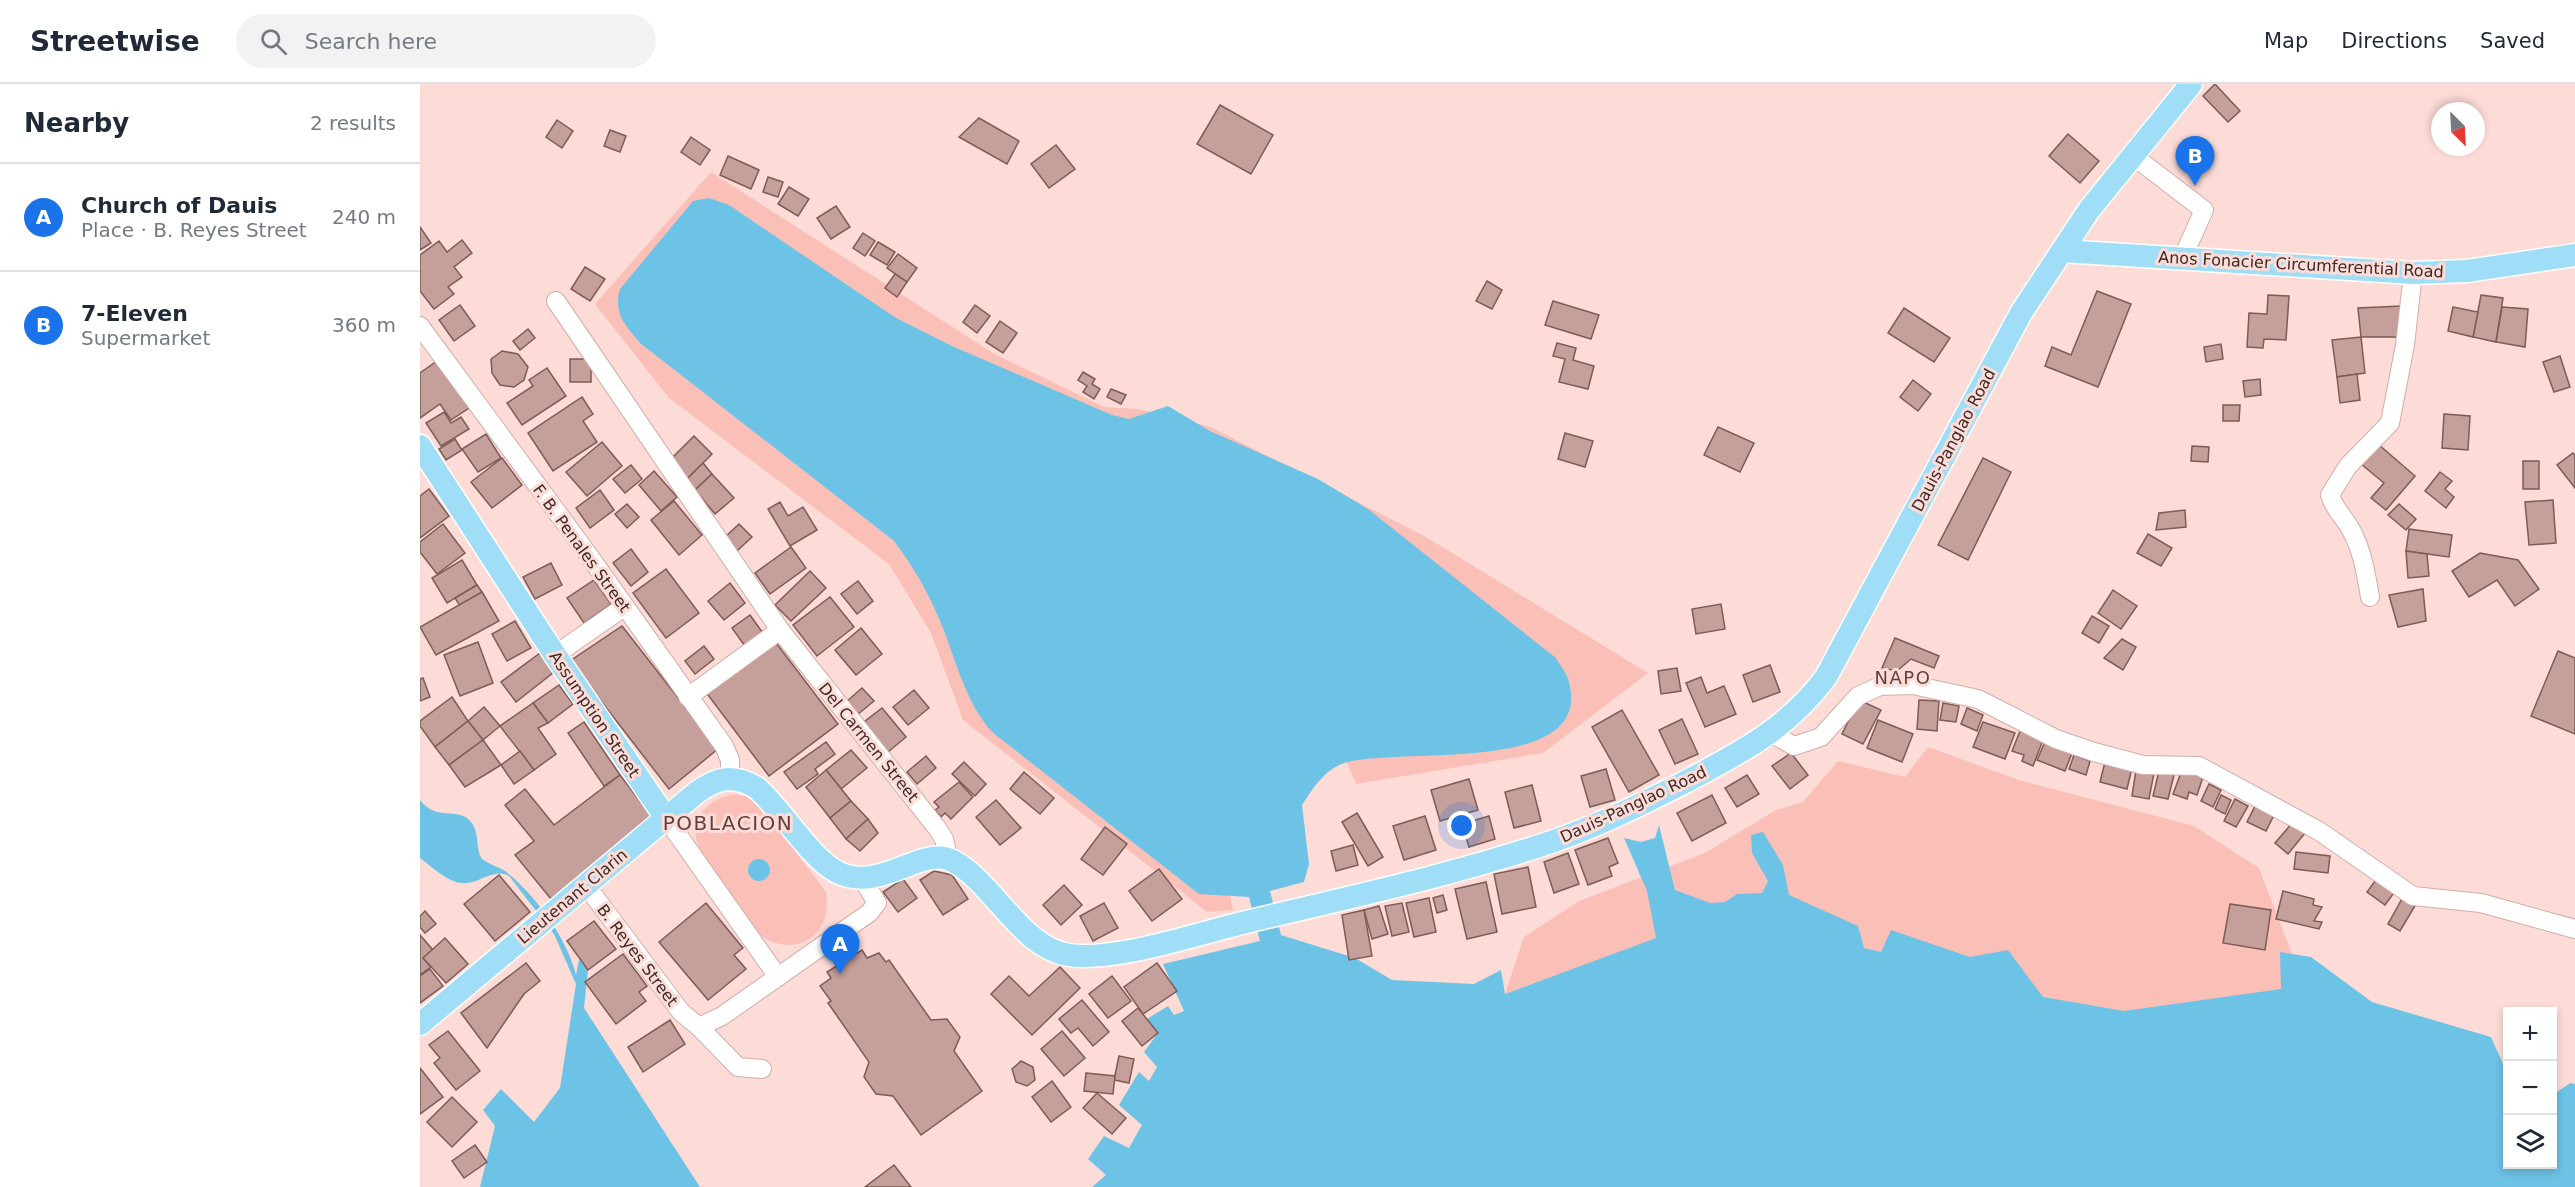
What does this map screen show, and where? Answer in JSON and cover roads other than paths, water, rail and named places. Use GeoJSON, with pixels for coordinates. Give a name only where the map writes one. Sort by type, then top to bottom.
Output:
{"type":"FeatureCollection","features":[{"type":"Feature","properties":{"kind":"main road","name":"Dauis-Panglao Road"},"geometry":{"type":"LineString","coordinates":[[948,858],[967,871],[1045,946],[1067,955],[1114,954],[1281,914],[1552,842],[1661,794],[1772,733],[1811,698],[1826,677],[2021,313],[2062,251],[2132,155],[2191,84]]}},
{"type":"Feature","properties":{"kind":"main road","name":"Anos Fonacier Circumferential Road"},"geometry":{"type":"LineString","coordinates":[[2062,251],[2413,273],[2467,271],[2575,255]]}},
{"type":"Feature","properties":{"kind":"main road","name":"Assumption Street"},"geometry":{"type":"LineString","coordinates":[[420,446],[555,655],[666,818]]}},
{"type":"Feature","properties":{"kind":"main road"},"geometry":{"type":"LineString","coordinates":[[730,777],[746,781],[770,800],[829,867],[838,873],[862,878],[883,876],[924,860],[948,858]]}},
{"type":"Feature","properties":{"kind":"main road","name":"Lieutenant Clarin"},"geometry":{"type":"LineString","coordinates":[[420,1023],[666,818],[708,785],[730,777]]}},
{"type":"Feature","properties":{"kind":"street"},"geometry":{"type":"LineString","coordinates":[[2132,155],[2204,210],[2182,259]]}},
{"type":"Feature","properties":{"kind":"street"},"geometry":{"type":"LineString","coordinates":[[2370,597],[2366,568],[2350,528],[2333,506],[2330,495],[2348,466],[2390,423],[2405,345],[2413,273]]}},
{"type":"Feature","properties":{"kind":"street","name":"Del Carmen Street"},"geometry":{"type":"LineString","coordinates":[[556,301],[780,630],[938,828],[944,839],[948,858]]}},
{"type":"Feature","properties":{"kind":"street","name":"F. B. Penales Street"},"geometry":{"type":"LineString","coordinates":[[420,326],[728,753],[730,777]]}},
{"type":"Feature","properties":{"kind":"street"},"geometry":{"type":"LineString","coordinates":[[555,655],[624,607]]}},
{"type":"Feature","properties":{"kind":"street"},"geometry":{"type":"LineString","coordinates":[[688,697],[780,630]]}},
{"type":"Feature","properties":{"kind":"street"},"geometry":{"type":"LineString","coordinates":[[1772,733],[1794,746],[1812,742],[1821,737],[1858,696],[1880,686],[1913,685],[1978,699],[2056,739],[2094,752],[2144,765],[2199,766],[2319,831],[2413,896],[2481,903],[2575,929]]}},
{"type":"Feature","properties":{"kind":"street","name":"Assumption Street"},"geometry":{"type":"LineString","coordinates":[[666,818],[778,977]]}},
{"type":"Feature","properties":{"kind":"street"},"geometry":{"type":"LineString","coordinates":[[699,1027],[722,1016],[869,913],[877,903],[862,878]]}},
{"type":"Feature","properties":{"kind":"street","name":"B. Reyes Street"},"geometry":{"type":"LineString","coordinates":[[585,884],[681,1012],[738,1067],[762,1069]]}},
{"type":"Feature","properties":{"kind":"water"},"geometry":{"type":"Polygon","coordinates":[[[709,198],[729,205],[896,318],[952,346],[1112,415],[1129,419],[1168,406],[1210,431],[1318,479],[1368,509],[1556,658],[1569,682],[1568,713],[1550,733],[1520,746],[1481,752],[1363,759],[1339,765],[1322,777],[1302,805],[1309,864],[1304,882],[1270,891],[1281,935],[1355,958],[1392,980],[1474,984],[1501,970],[1505,994],[1656,938],[1647,891],[1624,838],[1641,842],[1655,838],[1659,825],[1675,890],[1710,903],[1725,902],[1737,894],[1762,893],[1768,881],[1752,853],[1751,835],[1763,832],[1783,865],[1789,895],[1858,926],[1864,948],[1881,952],[1891,930],[1970,957],[2008,950],[2043,997],[2124,1011],[2281,989],[2280,952],[2311,957],[2372,1002],[2491,1037],[2503,1064],[2503,1169],[2557,1169],[2557,1092],[2570,1083],[2575,1084],[2575,1187],[1092,1187],[1106,1175],[1088,1159],[1104,1136],[1129,1148],[1142,1125],[1119,1105],[1139,1072],[1149,1081],[1157,1067],[1144,1052],[1158,1033],[1147,1019],[1168,1006],[1174,1015],[1184,1011],[1163,964],[1260,941],[1249,897],[1199,894],[992,732],[982,720],[967,693],[940,621],[925,590],[894,541],[640,343],[619,312],[620,289],[693,201],[709,198]]]}},
{"type":"Feature","properties":{"kind":"water"},"geometry":{"type":"Polygon","coordinates":[[[420,800],[426,807],[466,817],[471,822],[476,831],[482,859],[507,872],[541,908],[559,934],[576,975],[579,959],[588,970],[584,1008],[700,1187],[480,1187],[495,1126],[483,1110],[501,1089],[534,1122],[560,1088],[576,984],[554,934],[509,876],[498,874],[468,883],[456,882],[420,858],[420,800]]]}},
{"type":"Feature","properties":{"kind":"water"},"geometry":{"type":"Polygon","coordinates":[[[759,859],[767,862],[770,870],[767,878],[759,881],[751,878],[748,870],[751,862],[759,859]]]}},
{"type":"Feature","properties":{"kind":"place","name":"7-Eleven"},"geometry":{"type":"Point","coordinates":[2195,186]}},
{"type":"Feature","properties":{"kind":"place","name":"Church of Dauis"},"geometry":{"type":"Point","coordinates":[840,974]}},
{"type":"Feature","properties":{"kind":"district","name":"NAPO"},"geometry":{"type":"Point","coordinates":[1903,678]}},
{"type":"Feature","properties":{"kind":"district","name":"POBLACION"},"geometry":{"type":"Point","coordinates":[728,823]}}]}
